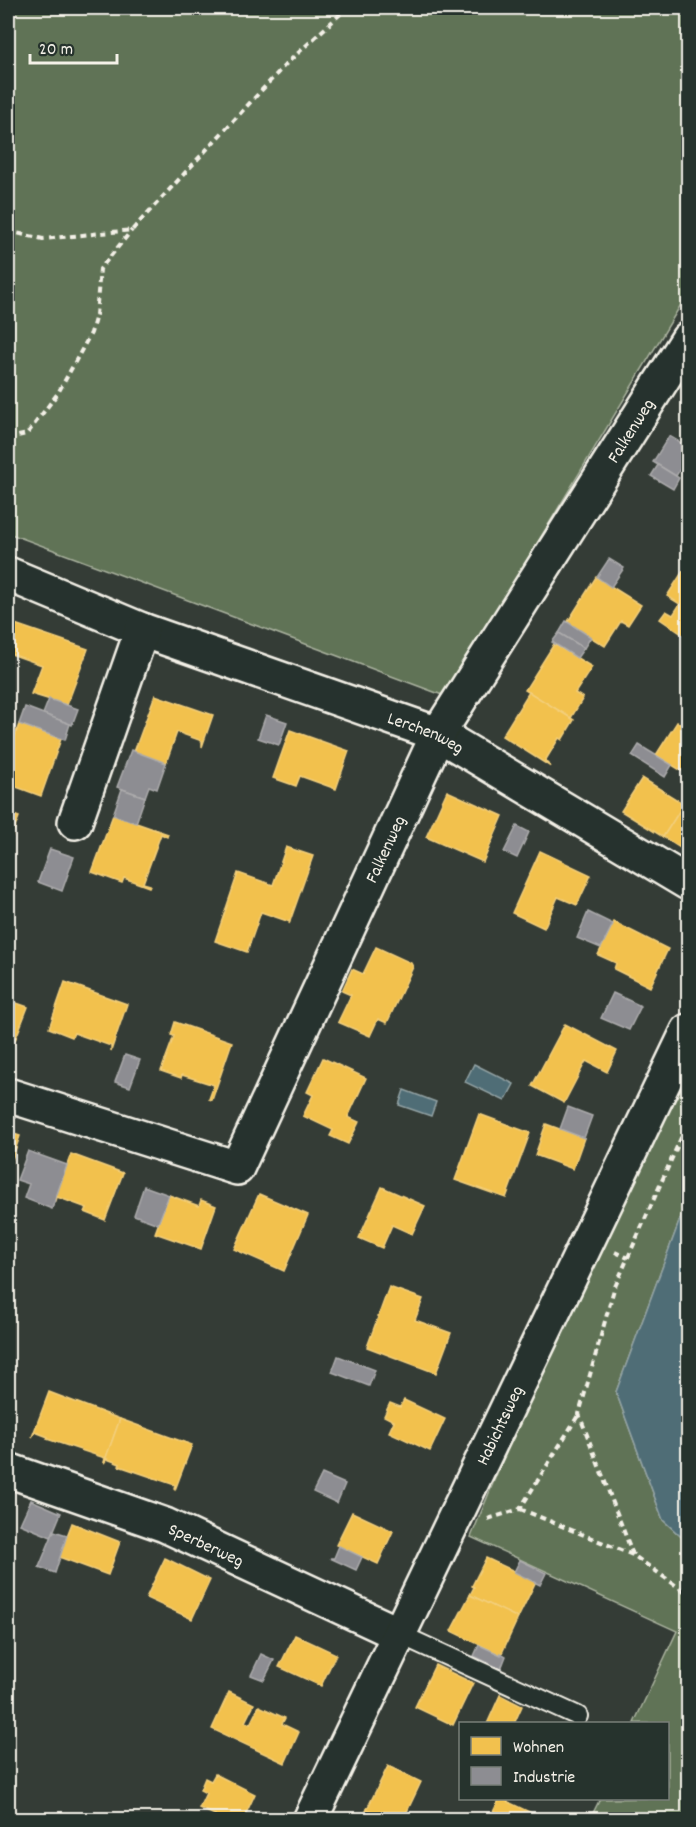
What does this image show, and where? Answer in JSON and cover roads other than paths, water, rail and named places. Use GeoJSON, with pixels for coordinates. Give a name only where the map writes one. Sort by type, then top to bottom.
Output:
{"type":"FeatureCollection","features":[{"type":"Feature","properties":{"kind":"street","name":"Falkenweg"},"geometry":{"type":"LineString","coordinates":[[8,1095],[237,1168],[438,734],[688,339]]}},
{"type":"Feature","properties":{"kind":"street","name":"Lerchenweg"},"geometry":{"type":"LineString","coordinates":[[8,574],[142,630],[438,734],[688,883]]}},
{"type":"Feature","properties":{"kind":"street"},"geometry":{"type":"LineString","coordinates":[[75,822],[142,630]]}},
{"type":"Feature","properties":{"kind":"street","name":"Habichtsweg"},"geometry":{"type":"LineString","coordinates":[[310,1820],[688,1031]]}},
{"type":"Feature","properties":{"kind":"street","name":"Sperberweg"},"geometry":{"type":"LineString","coordinates":[[8,1470],[165,1525],[399,1634]]}},
{"type":"Feature","properties":{"kind":"lane"},"geometry":{"type":"LineString","coordinates":[[399,1634],[578,1716]]}},
{"type":"Feature","properties":{"kind":"water"},"geometry":{"type":"Polygon","coordinates":[[[474,1064],[514,1084],[505,1101],[465,1082],[474,1064]]]}},
{"type":"Feature","properties":{"kind":"water"},"geometry":{"type":"Polygon","coordinates":[[[404,1090],[436,1102],[431,1116],[399,1105],[404,1090]]]}},
{"type":"Feature","properties":{"kind":"water"},"geometry":{"type":"Polygon","coordinates":[[[688,1198],[688,1543],[663,1520],[616,1392],[688,1198]]]}}]}
